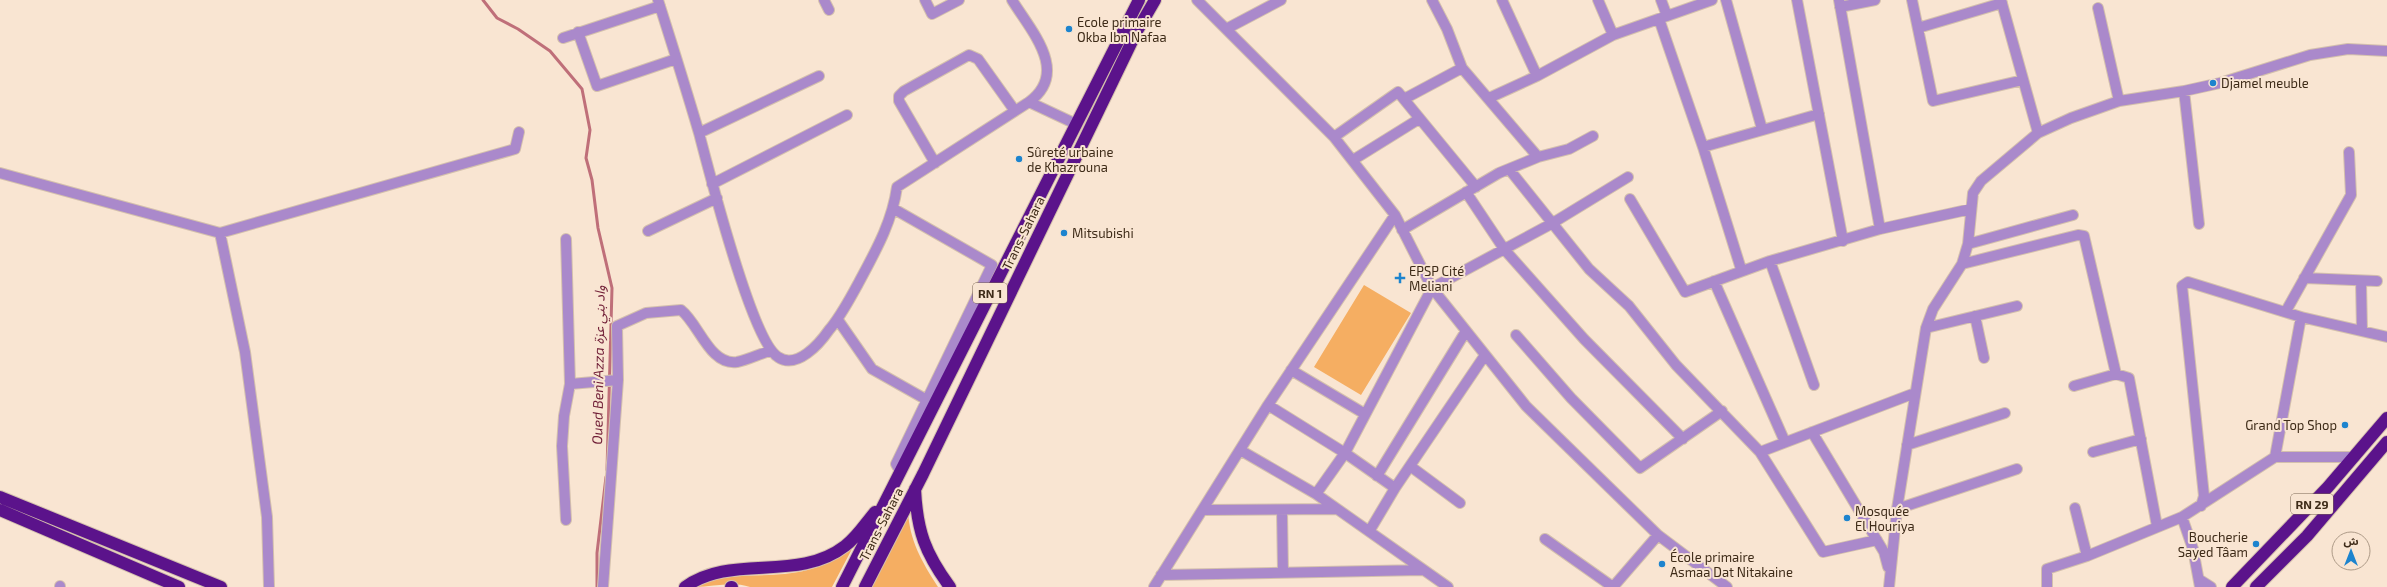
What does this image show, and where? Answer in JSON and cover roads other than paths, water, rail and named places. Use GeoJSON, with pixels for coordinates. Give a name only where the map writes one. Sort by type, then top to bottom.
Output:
{"type":"FeatureCollection","features":[{"type":"Feature","properties":{"kind":"highway","name":"RN 1"},"geometry":{"type":"LineString","coordinates":[[842,587],[1139,0]]}},
{"type":"Feature","properties":{"kind":"highway","name":"Trans-Sahara"},"geometry":{"type":"LineString","coordinates":[[865,587],[915,489],[1133,38],[1155,0]]}},
{"type":"Feature","properties":{"kind":"highway","name":"RN 29"},"geometry":{"type":"LineString","coordinates":[[2232,587],[2355,456],[2387,418]]}},
{"type":"Feature","properties":{"kind":"highway","name":"RN 29"},"geometry":{"type":"LineString","coordinates":[[2256,587],[2307,536],[2387,442]]}},
{"type":"Feature","properties":{"kind":"highway"},"geometry":{"type":"LineString","coordinates":[[685,587],[696,580],[721,571],[801,565],[824,559],[845,546],[854,538],[899,474]]}},
{"type":"Feature","properties":{"kind":"highway"},"geometry":{"type":"LineString","coordinates":[[915,489],[918,526],[923,544],[928,556],[950,587]]}},
{"type":"Feature","properties":{"kind":"highway"},"geometry":{"type":"LineString","coordinates":[[0,497],[221,587]]}},
{"type":"Feature","properties":{"kind":"highway"},"geometry":{"type":"LineString","coordinates":[[0,510],[180,587]]}},
{"type":"Feature","properties":{"kind":"street"},"geometry":{"type":"LineString","coordinates":[[824,0],[829,10]]}},
{"type":"Feature","properties":{"kind":"street"},"geometry":{"type":"LineString","coordinates":[[925,0],[932,14],[959,0]]}},
{"type":"Feature","properties":{"kind":"street"},"geometry":{"type":"LineString","coordinates":[[563,38],[659,3],[699,132],[712,184],[747,296],[770,351],[779,359],[798,358],[816,348],[838,320],[882,239],[894,209],[898,186],[1029,102],[1044,88],[1047,77],[1047,57],[1012,0]]}},
{"type":"Feature","properties":{"kind":"street"},"geometry":{"type":"LineString","coordinates":[[1197,0],[1228,28],[1334,137],[1353,160],[1395,215],[1432,288],[1526,406],[1658,535],[1727,587]]}},
{"type":"Feature","properties":{"kind":"street"},"geometry":{"type":"LineString","coordinates":[[1228,28],[1281,0]]}},
{"type":"Feature","properties":{"kind":"street"},"geometry":{"type":"LineString","coordinates":[[1432,0],[1447,29],[1462,68],[1538,157]]}},
{"type":"Feature","properties":{"kind":"street"},"geometry":{"type":"LineString","coordinates":[[1502,0],[1537,76]]}},
{"type":"Feature","properties":{"kind":"street"},"geometry":{"type":"LineString","coordinates":[[1598,0],[1613,34]]}},
{"type":"Feature","properties":{"kind":"street"},"geometry":{"type":"LineString","coordinates":[[1661,0],[1663,17],[1741,270]]}},
{"type":"Feature","properties":{"kind":"street"},"geometry":{"type":"LineString","coordinates":[[1489,98],[1537,76],[1613,34],[1712,0]]}},
{"type":"Feature","properties":{"kind":"street"},"geometry":{"type":"LineString","coordinates":[[1726,0],[1762,129]]}},
{"type":"Feature","properties":{"kind":"street"},"geometry":{"type":"LineString","coordinates":[[1797,0],[1843,241]]}},
{"type":"Feature","properties":{"kind":"street"},"geometry":{"type":"LineString","coordinates":[[1875,0],[1840,3],[1880,229]]}},
{"type":"Feature","properties":{"kind":"street"},"geometry":{"type":"LineString","coordinates":[[1912,0],[1933,100],[2023,80]]}},
{"type":"Feature","properties":{"kind":"street"},"geometry":{"type":"LineString","coordinates":[[1918,28],[2002,1],[2038,133]]}},
{"type":"Feature","properties":{"kind":"street"},"geometry":{"type":"LineString","coordinates":[[2098,8],[2119,101]]}},
{"type":"Feature","properties":{"kind":"street"},"geometry":{"type":"LineString","coordinates":[[578,32],[597,86],[676,59]]}},
{"type":"Feature","properties":{"kind":"street"},"geometry":{"type":"LineString","coordinates":[[1888,587],[1897,509],[1926,328],[1934,309],[1962,264],[1968,244],[1973,193],[1981,181],[2038,133],[2071,118],[2119,101],[2184,92],[2220,83],[2310,55],[2348,49],[2387,51]]}},
{"type":"Feature","properties":{"kind":"street"},"geometry":{"type":"LineString","coordinates":[[935,163],[899,101],[899,96],[904,91],[969,55],[978,60],[1014,111]]}},
{"type":"Feature","properties":{"kind":"street"},"geometry":{"type":"LineString","coordinates":[[1404,99],[1462,68]]}},
{"type":"Feature","properties":{"kind":"street"},"geometry":{"type":"LineString","coordinates":[[699,132],[819,76]]}},
{"type":"Feature","properties":{"kind":"street"},"geometry":{"type":"LineString","coordinates":[[1334,137],[1398,92],[1476,186]]}},
{"type":"Feature","properties":{"kind":"street"},"geometry":{"type":"LineString","coordinates":[[2184,92],[2199,224]]}},
{"type":"Feature","properties":{"kind":"street"},"geometry":{"type":"LineString","coordinates":[[1029,102],[1076,124]]}},
{"type":"Feature","properties":{"kind":"street"},"geometry":{"type":"LineString","coordinates":[[1703,147],[1819,114]]}},
{"type":"Feature","properties":{"kind":"street"},"geometry":{"type":"LineString","coordinates":[[712,184],[847,115]]}},
{"type":"Feature","properties":{"kind":"street"},"geometry":{"type":"LineString","coordinates":[[1353,160],[1419,119]]}},
{"type":"Feature","properties":{"kind":"street"},"geometry":{"type":"LineString","coordinates":[[0,173],[220,233],[514,149],[519,132]]}},
{"type":"Feature","properties":{"kind":"street"},"geometry":{"type":"LineString","coordinates":[[1402,230],[1476,186],[1509,169],[1538,157],[1568,149],[1593,136]]}},
{"type":"Feature","properties":{"kind":"street"},"geometry":{"type":"LineString","coordinates":[[2286,311],[2351,195],[2349,152]]}},
{"type":"Feature","properties":{"kind":"street"},"geometry":{"type":"LineString","coordinates":[[1509,169],[1551,224],[1589,269],[1629,306],[1676,365],[1760,452],[1824,552],[1877,540]]}},
{"type":"Feature","properties":{"kind":"street"},"geometry":{"type":"LineString","coordinates":[[1316,494],[1345,453],[1432,288],[1551,224],[1628,177]]}},
{"type":"Feature","properties":{"kind":"street"},"geometry":{"type":"LineString","coordinates":[[1466,192],[1504,249],[1584,339],[1683,439]]}},
{"type":"Feature","properties":{"kind":"street"},"geometry":{"type":"LineString","coordinates":[[648,231],[717,198]]}},
{"type":"Feature","properties":{"kind":"street"},"geometry":{"type":"LineString","coordinates":[[1630,199],[1685,292],[1741,270],[1880,229],[1971,209]]}},
{"type":"Feature","properties":{"kind":"street"},"geometry":{"type":"LineString","coordinates":[[894,209],[992,265],[896,464],[899,474]]}},
{"type":"Feature","properties":{"kind":"street"},"geometry":{"type":"LineString","coordinates":[[1154,587],[1268,405],[1395,215]]}},
{"type":"Feature","properties":{"kind":"street"},"geometry":{"type":"LineString","coordinates":[[1968,244],[2073,215]]}},
{"type":"Feature","properties":{"kind":"street"},"geometry":{"type":"LineString","coordinates":[[220,233],[247,368],[267,517],[269,587]]}},
{"type":"Feature","properties":{"kind":"street"},"geometry":{"type":"LineString","coordinates":[[1962,264],[2078,235],[2084,236],[2116,374]]}},
{"type":"Feature","properties":{"kind":"street"},"geometry":{"type":"LineString","coordinates":[[566,239],[570,384],[564,416],[562,446],[566,520]]}},
{"type":"Feature","properties":{"kind":"street"},"geometry":{"type":"LineString","coordinates":[[1770,261],[1814,385]]}},
{"type":"Feature","properties":{"kind":"street"},"geometry":{"type":"LineString","coordinates":[[2304,278],[2377,281]]}},
{"type":"Feature","properties":{"kind":"street"},"geometry":{"type":"LineString","coordinates":[[2361,280],[2362,332]]}},
{"type":"Feature","properties":{"kind":"street"},"geometry":{"type":"LineString","coordinates":[[1714,281],[1785,442]]}},
{"type":"Feature","properties":{"kind":"street"},"geometry":{"type":"LineString","coordinates":[[2201,506],[2204,496],[2182,286],[2188,282],[2302,317],[2387,338]]}},
{"type":"Feature","properties":{"kind":"street"},"geometry":{"type":"LineString","coordinates":[[1926,328],[2017,306]]}},
{"type":"Feature","properties":{"kind":"street"},"geometry":{"type":"LineString","coordinates":[[603,587],[618,380],[617,326],[646,313],[681,310],[689,316],[713,352],[723,360],[737,362],[770,351]]}},
{"type":"Feature","properties":{"kind":"street"},"geometry":{"type":"LineString","coordinates":[[1975,316],[1984,358]]}},
{"type":"Feature","properties":{"kind":"street"},"geometry":{"type":"LineString","coordinates":[[2275,456],[2302,317]]}},
{"type":"Feature","properties":{"kind":"street"},"geometry":{"type":"LineString","coordinates":[[838,320],[872,368],[927,400]]}},
{"type":"Feature","properties":{"kind":"street"},"geometry":{"type":"LineString","coordinates":[[1377,476],[1466,331]]}},
{"type":"Feature","properties":{"kind":"street"},"geometry":{"type":"LineString","coordinates":[[1516,335],[1571,398],[1640,468],[1722,411]]}},
{"type":"Feature","properties":{"kind":"street"},"geometry":{"type":"LineString","coordinates":[[1370,530],[1395,488],[1485,355]]}},
{"type":"Feature","properties":{"kind":"street"},"geometry":{"type":"LineString","coordinates":[[1292,370],[1366,414]]}},
{"type":"Feature","properties":{"kind":"street"},"geometry":{"type":"LineString","coordinates":[[2074,386],[2116,374],[2129,378],[2157,526]]}},
{"type":"Feature","properties":{"kind":"street"},"geometry":{"type":"LineString","coordinates":[[570,384],[618,380]]}},
{"type":"Feature","properties":{"kind":"street"},"geometry":{"type":"LineString","coordinates":[[1760,452],[1915,393]]}},
{"type":"Feature","properties":{"kind":"street"},"geometry":{"type":"LineString","coordinates":[[1268,405],[1345,453],[1395,488]]}},
{"type":"Feature","properties":{"kind":"street"},"geometry":{"type":"LineString","coordinates":[[1907,445],[2005,413]]}},
{"type":"Feature","properties":{"kind":"street"},"geometry":{"type":"LineString","coordinates":[[1812,432],[1884,552],[1890,573]]}},
{"type":"Feature","properties":{"kind":"street"},"geometry":{"type":"LineString","coordinates":[[2093,452],[2141,439]]}},
{"type":"Feature","properties":{"kind":"street"},"geometry":{"type":"LineString","coordinates":[[1240,450],[1316,494],[1370,530],[1448,587]]}},
{"type":"Feature","properties":{"kind":"street"},"geometry":{"type":"LineString","coordinates":[[2046,587],[2046,569],[2087,556],[2182,517],[2201,506],[2275,456],[2355,456]]}},
{"type":"Feature","properties":{"kind":"street"},"geometry":{"type":"LineString","coordinates":[[1410,466],[1460,503]]}},
{"type":"Feature","properties":{"kind":"street"},"geometry":{"type":"LineString","coordinates":[[1897,509],[2016,469]]}},
{"type":"Feature","properties":{"kind":"street"},"geometry":{"type":"LineString","coordinates":[[2075,508],[2087,556]]}},
{"type":"Feature","properties":{"kind":"street"},"geometry":{"type":"LineString","coordinates":[[1203,510],[1337,509]]}},
{"type":"Feature","properties":{"kind":"street"},"geometry":{"type":"LineString","coordinates":[[1282,510],[1283,573]]}},
{"type":"Feature","properties":{"kind":"street"},"geometry":{"type":"LineString","coordinates":[[2182,517],[2200,583],[2211,587]]}},
{"type":"Feature","properties":{"kind":"street"},"geometry":{"type":"LineString","coordinates":[[1545,539],[1613,587],[1658,535]]}},
{"type":"Feature","properties":{"kind":"street"},"geometry":{"type":"LineString","coordinates":[[1161,575],[1423,570]]}},
{"type":"Feature","properties":{"kind":"waterway","name":"Oued Beni Azza واد بني عزة"},"geometry":{"type":"LineString","coordinates":[[483,0],[497,18],[518,29],[550,51],[582,89],[590,130],[586,158],[592,180],[598,228],[612,288],[607,470]]}},
{"type":"Feature","properties":{"kind":"waterway","name":"Oued Beni Azza واد بني عزة"},"geometry":{"type":"LineString","coordinates":[[597,587],[597,553],[606,477]]}},
{"type":"Feature","properties":{"kind":"place","name":"Ecole primaire Okba Ibn Nafaa"},"geometry":{"type":"Point","coordinates":[1069,29]}},
{"type":"Feature","properties":{"kind":"place","name":"Djamel meuble"},"geometry":{"type":"Point","coordinates":[2213,83]}},
{"type":"Feature","properties":{"kind":"place","name":"Sûreté urbaine de Khazrouna"},"geometry":{"type":"Point","coordinates":[1019,159]}},
{"type":"Feature","properties":{"kind":"place","name":"Mitsubishi"},"geometry":{"type":"Point","coordinates":[1064,233]}},
{"type":"Feature","properties":{"kind":"place","name":"EPSP Cité Meliani"},"geometry":{"type":"Point","coordinates":[1400,278]}},
{"type":"Feature","properties":{"kind":"place","name":"Grand Top Shop"},"geometry":{"type":"Point","coordinates":[2345,425]}},
{"type":"Feature","properties":{"kind":"place","name":"Mosquée El Houriya"},"geometry":{"type":"Point","coordinates":[1847,518]}},
{"type":"Feature","properties":{"kind":"place","name":"Boucherie Sayed Tâam"},"geometry":{"type":"Point","coordinates":[2256,544]}},
{"type":"Feature","properties":{"kind":"place","name":"École primaire Asmaa Dat Nitakaine"},"geometry":{"type":"Point","coordinates":[1662,564]}}]}
